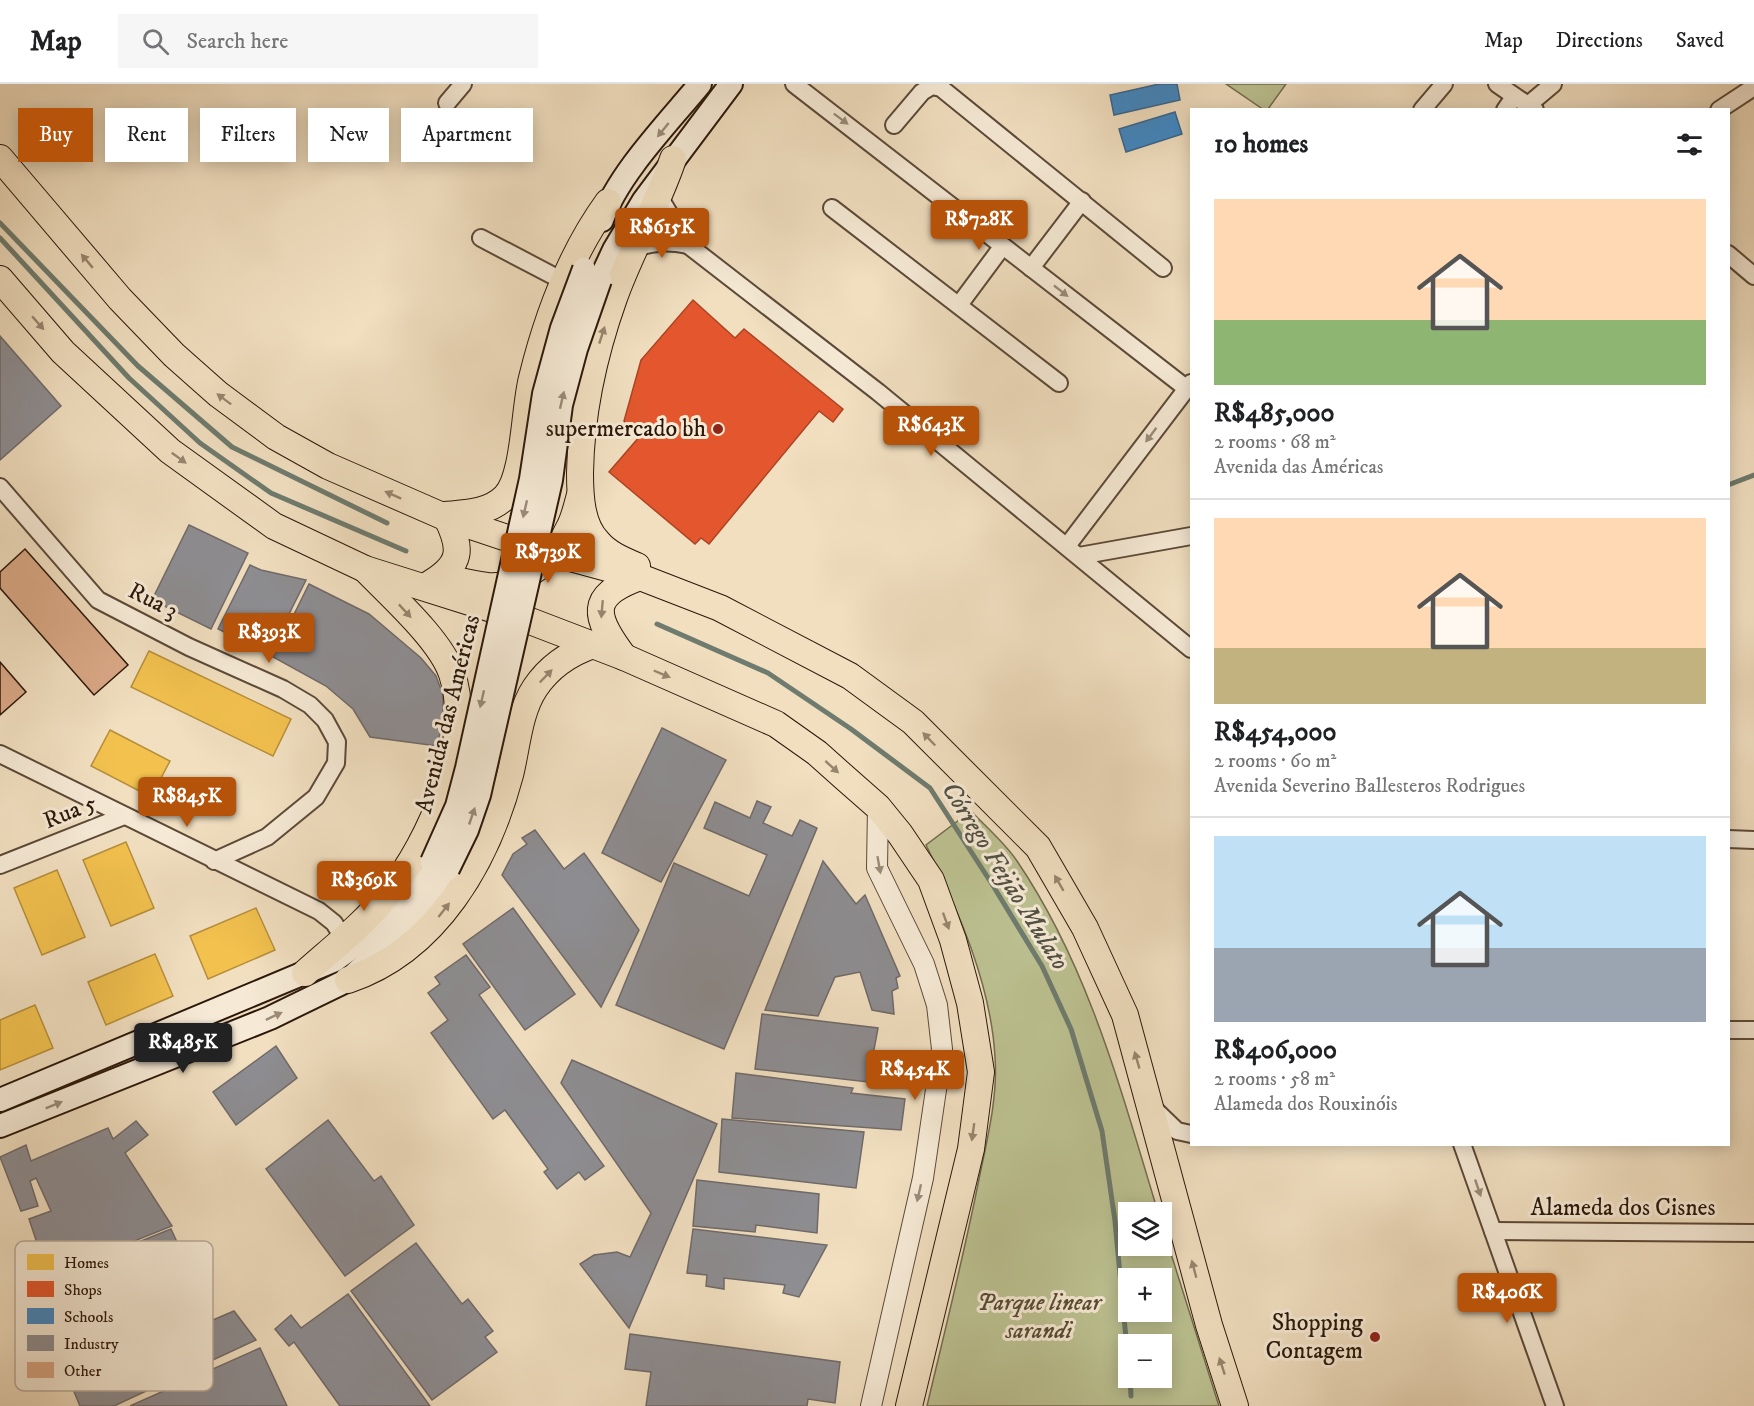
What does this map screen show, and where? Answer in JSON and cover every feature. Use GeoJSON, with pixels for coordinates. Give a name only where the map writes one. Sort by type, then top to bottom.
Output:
{"type":"FeatureCollection","features":[{"type":"Feature","properties":{"kind":"main road"},"geometry":{"type":"LineString","coordinates":[[348,980],[400,932],[440,866],[467,830],[479,795],[551,480],[561,405],[576,349],[590,227],[700,84]]}},
{"type":"Feature","properties":{"kind":"main road"},"geometry":{"type":"LineString","coordinates":[[444,517],[473,513],[493,507],[507,496],[516,480],[531,379],[583,277],[614,250],[644,200],[730,84]]}},
{"type":"Feature","properties":{"kind":"main road"},"geometry":{"type":"LineString","coordinates":[[0,158],[120,299],[174,355],[218,394],[276,437],[328,466],[444,517],[552,553],[640,577],[720,608]]}},
{"type":"Feature","properties":{"kind":"main road"},"geometry":{"type":"LineString","coordinates":[[0,279],[63,352],[170,452],[274,526],[365,569],[433,581],[488,586],[503,585],[527,575],[552,553],[570,526],[580,495],[587,394],[615,297],[635,248],[660,198],[673,159]]}},
{"type":"Feature","properties":{"kind":"main road"},"geometry":{"type":"LineString","coordinates":[[580,495],[588,525],[597,542],[617,557],[849,676],[878,696],[913,722],[1038,847],[1085,928],[1125,1015],[1209,1325],[1235,1406]]}},
{"type":"Feature","properties":{"kind":"main road"},"geometry":{"type":"LineString","coordinates":[[433,581],[454,563],[458,550],[456,537],[444,517]]}},
{"type":"Feature","properties":{"kind":"main road"},"geometry":{"type":"LineString","coordinates":[[305,973],[344,939],[388,894],[422,842],[447,785],[460,717],[452,673],[430,638],[365,569]]}},
{"type":"Feature","properties":{"kind":"main road"},"geometry":{"type":"LineString","coordinates":[[624,657],[608,634],[600,608],[604,597],[618,585],[640,577]]}},
{"type":"Feature","properties":{"kind":"main road"},"geometry":{"type":"LineString","coordinates":[[433,581],[624,657],[776,724],[817,753],[878,807],[931,880],[952,940],[970,1003],[981,1072],[971,1149],[909,1406]]}},
{"type":"Feature","properties":{"kind":"main road"},"geometry":{"type":"LineString","coordinates":[[0,1126],[270,1018],[348,980],[374,971],[394,959],[442,914],[464,884],[493,826],[509,777],[526,707],[536,688],[565,658],[593,645]]}},
{"type":"Feature","properties":{"kind":"main road"},"geometry":{"type":"LineString","coordinates":[[0,1100],[335,960],[359,943],[392,914],[414,888],[440,866]]}},
{"type":"Feature","properties":{"kind":"street"},"geometry":{"type":"LineString","coordinates":[[447,103],[463,84]]}},
{"type":"Feature","properties":{"kind":"street"},"geometry":{"type":"LineString","coordinates":[[794,84],[1002,247],[1189,386],[1073,551]]}},
{"type":"Feature","properties":{"kind":"street"},"geometry":{"type":"LineString","coordinates":[[1424,108],[1443,84]]}},
{"type":"Feature","properties":{"kind":"street"},"geometry":{"type":"LineString","coordinates":[[1497,84],[1520,105],[1553,84]]}},
{"type":"Feature","properties":{"kind":"street"},"geometry":{"type":"LineString","coordinates":[[894,125],[922,92],[932,86],[941,88],[1163,268]]}},
{"type":"Feature","properties":{"kind":"street"},"geometry":{"type":"LineString","coordinates":[[1722,108],[1754,87]]}},
{"type":"Feature","properties":{"kind":"street"},"geometry":{"type":"LineString","coordinates":[[660,198],[688,245],[878,392],[1190,648]]}},
{"type":"Feature","properties":{"kind":"street"},"geometry":{"type":"LineString","coordinates":[[1031,267],[1082,201]]}},
{"type":"Feature","properties":{"kind":"street"},"geometry":{"type":"LineString","coordinates":[[832,208],[1059,382]]}},
{"type":"Feature","properties":{"kind":"street"},"geometry":{"type":"LineString","coordinates":[[481,238],[583,277]]}},
{"type":"Feature","properties":{"kind":"street"},"geometry":{"type":"LineString","coordinates":[[635,248],[653,243],[673,242],[688,245]]}},
{"type":"Feature","properties":{"kind":"street"},"geometry":{"type":"LineString","coordinates":[[959,305],[1002,247]]}},
{"type":"Feature","properties":{"kind":"street"},"geometry":{"type":"LineString","coordinates":[[1730,256],[1754,276]]}},
{"type":"Feature","properties":{"kind":"street","name":"Rua 3"},"geometry":{"type":"LineString","coordinates":[[0,487],[98,600],[189,646],[283,689],[310,705],[326,720],[337,742],[336,763],[316,797],[267,837],[214,861]]}},
{"type":"Feature","properties":{"kind":"street"},"geometry":{"type":"LineString","coordinates":[[1073,551],[1190,536]]}},
{"type":"Feature","properties":{"kind":"street"},"geometry":{"type":"LineString","coordinates":[[0,754],[214,861],[320,911],[333,923],[344,939]]}},
{"type":"Feature","properties":{"kind":"street"},"geometry":{"type":"LineString","coordinates":[[871,1406],[923,1178],[942,1049],[937,1005],[924,964],[878,868],[878,807]]}},
{"type":"Feature","properties":{"kind":"street","name":"Rua 5"},"geometry":{"type":"LineString","coordinates":[[0,865],[124,816]]}},
{"type":"Feature","properties":{"kind":"street"},"geometry":{"type":"LineString","coordinates":[[1730,839],[1754,840]]}},
{"type":"Feature","properties":{"kind":"street"},"geometry":{"type":"LineString","coordinates":[[1730,1030],[1754,1030]]}},
{"type":"Feature","properties":{"kind":"street"},"geometry":{"type":"LineString","coordinates":[[1150,1105],[1177,1131],[1190,1134]]}},
{"type":"Feature","properties":{"kind":"street"},"geometry":{"type":"LineString","coordinates":[[1463,1146],[1555,1406]]}},
{"type":"Feature","properties":{"kind":"street","name":"Alameda dos Cisnes"},"geometry":{"type":"LineString","coordinates":[[1493,1231],[1754,1233]]}},
{"type":"Feature","properties":{"kind":"green space"},"geometry":{"type":"Polygon","coordinates":[[[1226,84],[1286,84],[1269,108],[1261,108],[1226,84]]]}},
{"type":"Feature","properties":{"kind":"green space","name":"Parque linear sarandi"},"geometry":{"type":"Polygon","coordinates":[[[971,811],[1017,861],[1064,944],[1083,987],[1101,1031],[1155,1202],[1118,1202],[1118,1256],[1172,1256],[1219,1406],[927,1406],[961,1264],[985,1149],[996,1072],[992,1030],[980,975],[950,895],[926,845],[971,811]]]}},
{"type":"Feature","properties":{"kind":"building: Homes"},"geometry":{"type":"Polygon","coordinates":[[[149,651],[291,719],[273,756],[131,687],[149,651]]]}},
{"type":"Feature","properties":{"kind":"building: Homes"},"geometry":{"type":"Polygon","coordinates":[[[110,730],[170,761],[151,797],[91,766],[110,730]]]}},
{"type":"Feature","properties":{"kind":"building: Homes"},"geometry":{"type":"Polygon","coordinates":[[[126,842],[154,908],[111,926],[83,860],[126,842]]]}},
{"type":"Feature","properties":{"kind":"building: Homes"},"geometry":{"type":"Polygon","coordinates":[[[57,870],[85,937],[42,955],[14,888],[57,870]]]}},
{"type":"Feature","properties":{"kind":"building: Homes"},"geometry":{"type":"Polygon","coordinates":[[[256,908],[275,950],[208,979],[190,936],[256,908]]]}},
{"type":"Feature","properties":{"kind":"building: Homes"},"geometry":{"type":"Polygon","coordinates":[[[155,954],[173,996],[106,1025],[88,982],[155,954]]]}},
{"type":"Feature","properties":{"kind":"building: Homes"},"geometry":{"type":"Polygon","coordinates":[[[35,1005],[53,1048],[0,1070],[0,1020],[35,1005]]]}},
{"type":"Feature","properties":{"kind":"building: Shops","name":"supermercado bh"},"geometry":{"type":"Polygon","coordinates":[[[693,300],[735,338],[744,329],[843,409],[833,422],[819,411],[709,544],[701,538],[695,544],[609,472],[640,436],[624,421],[641,360],[693,300]]]}},
{"type":"Feature","properties":{"kind":"building: Schools"},"geometry":{"type":"Polygon","coordinates":[[[1159,84],[1177,84],[1180,100],[1114,115],[1110,95],[1159,84]]]}},
{"type":"Feature","properties":{"kind":"building: Schools"},"geometry":{"type":"Polygon","coordinates":[[[1175,112],[1182,134],[1126,152],[1119,129],[1175,112]]]}},
{"type":"Feature","properties":{"kind":"building: Industry"},"geometry":{"type":"Polygon","coordinates":[[[0,336],[61,406],[0,460],[0,336]]]}},
{"type":"Feature","properties":{"kind":"building: Industry"},"geometry":{"type":"Polygon","coordinates":[[[189,525],[248,553],[211,629],[152,600],[189,525]]]}},
{"type":"Feature","properties":{"kind":"building: Industry"},"geometry":{"type":"Polygon","coordinates":[[[250,565],[261,570],[306,580],[269,654],[218,629],[250,565]]]}},
{"type":"Feature","properties":{"kind":"building: Industry"},"geometry":{"type":"Polygon","coordinates":[[[309,584],[369,614],[421,658],[436,676],[443,695],[443,720],[437,746],[370,737],[353,709],[326,686],[273,657],[309,584]]]}},
{"type":"Feature","properties":{"kind":"building: Industry"},"geometry":{"type":"Polygon","coordinates":[[[662,728],[726,760],[661,882],[602,853],[662,728]]]}},
{"type":"Feature","properties":{"kind":"building: Industry"},"geometry":{"type":"Polygon","coordinates":[[[757,801],[771,807],[763,823],[792,836],[800,820],[817,828],[724,1049],[616,1005],[674,863],[749,896],[767,855],[704,828],[715,802],[750,818],[757,801]]]}},
{"type":"Feature","properties":{"kind":"building: Industry"},"geometry":{"type":"Polygon","coordinates":[[[535,830],[564,869],[584,853],[639,930],[601,1007],[502,875],[513,854],[527,844],[522,838],[535,830]]]}},
{"type":"Feature","properties":{"kind":"building: Industry"},"geometry":{"type":"Polygon","coordinates":[[[823,861],[856,904],[865,895],[900,976],[896,978],[898,988],[892,991],[894,1014],[872,1010],[860,972],[835,977],[818,1016],[765,1010],[823,861]]]}},
{"type":"Feature","properties":{"kind":"building: Industry"},"geometry":{"type":"Polygon","coordinates":[[[513,908],[575,994],[525,1030],[463,944],[513,908]]]}},
{"type":"Feature","properties":{"kind":"building: Industry"},"geometry":{"type":"Polygon","coordinates":[[[466,955],[490,987],[479,995],[604,1166],[585,1180],[579,1172],[557,1189],[544,1172],[548,1169],[505,1110],[493,1119],[431,1033],[448,1020],[428,993],[440,984],[435,977],[466,955]]]}},
{"type":"Feature","properties":{"kind":"building: Industry"},"geometry":{"type":"Polygon","coordinates":[[[762,1014],[878,1028],[868,1082],[755,1069],[762,1014]]]}},
{"type":"Feature","properties":{"kind":"building: Industry"},"geometry":{"type":"Polygon","coordinates":[[[276,1046],[297,1078],[236,1125],[213,1092],[276,1046]]]}},
{"type":"Feature","properties":{"kind":"building: Industry"},"geometry":{"type":"Polygon","coordinates":[[[572,1060],[717,1124],[629,1328],[580,1264],[594,1255],[617,1252],[630,1257],[651,1213],[561,1083],[572,1060]]]}},
{"type":"Feature","properties":{"kind":"building: Industry"},"geometry":{"type":"Polygon","coordinates":[[[736,1073],[853,1088],[851,1093],[905,1099],[901,1130],[732,1118],[736,1073]]]}},
{"type":"Feature","properties":{"kind":"building: Industry"},"geometry":{"type":"Polygon","coordinates":[[[722,1119],[864,1132],[856,1188],[719,1172],[722,1119]]]}},
{"type":"Feature","properties":{"kind":"building: Industry"},"geometry":{"type":"Polygon","coordinates":[[[328,1120],[374,1181],[381,1176],[414,1225],[345,1276],[266,1169],[328,1120]]]}},
{"type":"Feature","properties":{"kind":"building: Industry"},"geometry":{"type":"Polygon","coordinates":[[[136,1121],[148,1135],[125,1153],[172,1226],[134,1241],[36,1241],[29,1219],[51,1211],[36,1178],[30,1181],[38,1206],[21,1211],[0,1157],[26,1145],[31,1161],[108,1128],[113,1139],[136,1121]]]}},
{"type":"Feature","properties":{"kind":"building: Industry"},"geometry":{"type":"Polygon","coordinates":[[[697,1180],[819,1194],[817,1233],[756,1225],[755,1232],[693,1226],[697,1180]]]}},
{"type":"Feature","properties":{"kind":"building: Industry"},"geometry":{"type":"Polygon","coordinates":[[[171,1229],[177,1241],[141,1241],[171,1229]]]}},
{"type":"Feature","properties":{"kind":"building: Industry"},"geometry":{"type":"Polygon","coordinates":[[[693,1229],[827,1245],[799,1297],[783,1293],[785,1285],[724,1278],[724,1289],[706,1286],[707,1275],[687,1273],[693,1229]]]}},
{"type":"Feature","properties":{"kind":"building: Industry"},"geometry":{"type":"Polygon","coordinates":[[[416,1243],[462,1304],[468,1299],[493,1331],[485,1337],[497,1352],[432,1400],[351,1291],[416,1243]]]}},
{"type":"Feature","properties":{"kind":"building: Industry"},"geometry":{"type":"Polygon","coordinates":[[[348,1294],[430,1406],[340,1406],[294,1342],[289,1346],[275,1329],[291,1315],[301,1328],[348,1294]]]}},
{"type":"Feature","properties":{"kind":"building: Industry"},"geometry":{"type":"Polygon","coordinates":[[[234,1311],[256,1340],[213,1360],[213,1320],[234,1311]]]}},
{"type":"Feature","properties":{"kind":"building: Industry"},"geometry":{"type":"Polygon","coordinates":[[[630,1334],[840,1362],[835,1403],[808,1399],[807,1406],[646,1406],[651,1372],[625,1369],[630,1334]]]}},
{"type":"Feature","properties":{"kind":"building: Industry"},"geometry":{"type":"Polygon","coordinates":[[[260,1348],[287,1406],[130,1406],[164,1391],[213,1391],[213,1369],[260,1348]]]}},
{"type":"Feature","properties":{"kind":"building: Industry"},"geometry":{"type":"Polygon","coordinates":[[[74,1391],[146,1391],[114,1406],[80,1406],[74,1391]]]}},
{"type":"Feature","properties":{"kind":"building: Other"},"geometry":{"type":"Polygon","coordinates":[[[25,549],[128,665],[94,695],[0,588],[0,572],[25,549]]]}},
{"type":"Feature","properties":{"kind":"building: Other"},"geometry":{"type":"Polygon","coordinates":[[[0,662],[26,692],[0,715],[0,662]]]}},
{"type":"Feature","properties":{"kind":"waterway"},"geometry":{"type":"LineString","coordinates":[[0,223],[138,366],[232,447],[387,523]]}},
{"type":"Feature","properties":{"kind":"waterway"},"geometry":{"type":"LineString","coordinates":[[0,238],[129,378],[200,443],[271,493],[406,551]]}},
{"type":"Feature","properties":{"kind":"waterway","name":"Córrego Feijão Mulato"},"geometry":{"type":"LineString","coordinates":[[1730,484],[1754,475]]}},
{"type":"Feature","properties":{"kind":"waterway","name":"Córrego Feijão Mulato"},"geometry":{"type":"LineString","coordinates":[[657,624],[768,673],[851,729],[930,788],[1042,966],[1071,1029],[1102,1131],[1115,1221],[1126,1334]]}},
{"type":"Feature","properties":{"kind":"waterway"},"geometry":{"type":"LineString","coordinates":[[1131,1388],[1131,1396]]}},
{"type":"Feature","properties":{"kind":"place","name":"supermercado bh"},"geometry":{"type":"Point","coordinates":[718,429]}},
{"type":"Feature","properties":{"kind":"place","name":"Shopping Contagem"},"geometry":{"type":"Point","coordinates":[1375,1337]}}]}
